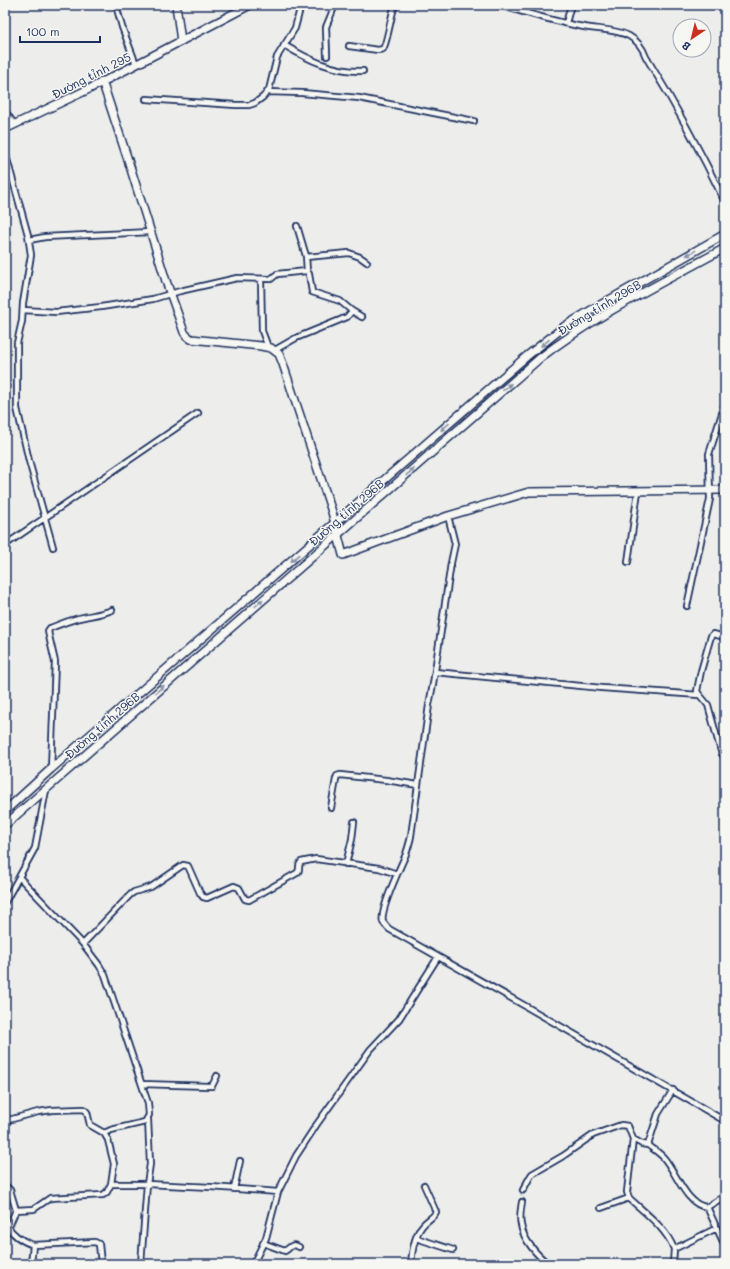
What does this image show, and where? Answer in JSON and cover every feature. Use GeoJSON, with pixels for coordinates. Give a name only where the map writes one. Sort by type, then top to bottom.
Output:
{"type":"FeatureCollection","features":[{"type":"Feature","properties":{"kind":"main road"},"geometry":{"type":"LineString","coordinates":[[176,5],[181,41]]}},
{"type":"Feature","properties":{"kind":"main road","name":"Đường tỉnh 295"},"geometry":{"type":"LineString","coordinates":[[5,129],[89,89],[250,5]]}},
{"type":"Feature","properties":{"kind":"main road"},"geometry":{"type":"LineString","coordinates":[[102,81],[186,336],[191,339],[272,349],[279,354],[344,555],[448,516],[529,492],[725,490]]}},
{"type":"Feature","properties":{"kind":"main road","name":"Đường tỉnh 296B"},"geometry":{"type":"LineString","coordinates":[[5,811],[51,769],[527,356],[565,326],[593,308],[725,234]]}},
{"type":"Feature","properties":{"kind":"main road","name":"Đường tỉnh 296B"},"geometry":{"type":"LineString","coordinates":[[5,825],[540,358],[568,337],[618,306],[725,248]]}},
{"type":"Feature","properties":{"kind":"street"},"geometry":{"type":"LineString","coordinates":[[116,5],[136,64]]}},
{"type":"Feature","properties":{"kind":"street"},"geometry":{"type":"LineString","coordinates":[[146,99],[236,105],[249,105],[255,103],[269,90],[277,57],[295,28],[301,5]]}},
{"type":"Feature","properties":{"kind":"street"},"geometry":{"type":"LineString","coordinates":[[326,56],[326,27],[335,5]]}},
{"type":"Feature","properties":{"kind":"street"},"geometry":{"type":"LineString","coordinates":[[349,46],[378,50],[383,49],[395,5]]}},
{"type":"Feature","properties":{"kind":"street"},"geometry":{"type":"LineString","coordinates":[[499,5],[566,23],[626,34],[636,41],[642,47],[646,57],[682,117],[725,202]]}},
{"type":"Feature","properties":{"kind":"street"},"geometry":{"type":"LineString","coordinates":[[566,23],[571,5]]}},
{"type":"Feature","properties":{"kind":"street"},"geometry":{"type":"LineString","coordinates":[[284,45],[315,62],[343,69],[363,71]]}},
{"type":"Feature","properties":{"kind":"street"},"geometry":{"type":"LineString","coordinates":[[267,92],[302,93],[359,98],[474,121]]}},
{"type":"Feature","properties":{"kind":"street"},"geometry":{"type":"LineString","coordinates":[[5,111],[15,125]]}},
{"type":"Feature","properties":{"kind":"street"},"geometry":{"type":"LineString","coordinates":[[5,152],[29,240],[31,255],[17,343],[17,408],[29,461],[53,547]]}},
{"type":"Feature","properties":{"kind":"street"},"geometry":{"type":"LineString","coordinates":[[297,226],[306,257],[306,271],[309,274],[310,288],[312,292],[340,300],[352,311],[362,317]]}},
{"type":"Feature","properties":{"kind":"street"},"geometry":{"type":"LineString","coordinates":[[29,240],[45,237],[151,232]]}},
{"type":"Feature","properties":{"kind":"street"},"geometry":{"type":"LineString","coordinates":[[306,257],[349,253],[360,257],[367,262]]}},
{"type":"Feature","properties":{"kind":"street"},"geometry":{"type":"LineString","coordinates":[[23,310],[56,312],[118,305],[153,299],[208,284],[237,278],[271,279],[277,274],[306,271]]}},
{"type":"Feature","properties":{"kind":"street"},"geometry":{"type":"LineString","coordinates":[[261,279],[262,331],[272,349],[340,320],[352,311]]}},
{"type":"Feature","properties":{"kind":"street"},"geometry":{"type":"LineString","coordinates":[[687,606],[707,515],[710,490],[709,454],[725,404]]}},
{"type":"Feature","properties":{"kind":"street"},"geometry":{"type":"LineString","coordinates":[[5,545],[198,413]]}},
{"type":"Feature","properties":{"kind":"street"},"geometry":{"type":"LineString","coordinates":[[628,562],[638,491]]}},
{"type":"Feature","properties":{"kind":"street"},"geometry":{"type":"LineString","coordinates":[[448,516],[455,544],[450,563],[418,785],[408,847],[383,915],[383,921],[390,929],[438,957],[725,1120]]}},
{"type":"Feature","properties":{"kind":"street"},"geometry":{"type":"LineString","coordinates":[[51,769],[55,662],[48,631],[50,628],[66,622],[112,610]]}},
{"type":"Feature","properties":{"kind":"street"},"geometry":{"type":"LineString","coordinates":[[725,636],[713,634],[711,636],[697,691],[708,705],[723,747],[722,754],[725,757]]}},
{"type":"Feature","properties":{"kind":"street"},"geometry":{"type":"LineString","coordinates":[[435,672],[602,688],[699,695]]}},
{"type":"Feature","properties":{"kind":"street"},"geometry":{"type":"LineString","coordinates":[[331,808],[336,779],[337,776],[340,775],[418,785]]}},
{"type":"Feature","properties":{"kind":"street"},"geometry":{"type":"LineString","coordinates":[[5,902],[35,848],[46,790]]}},
{"type":"Feature","properties":{"kind":"street"},"geometry":{"type":"LineString","coordinates":[[346,864],[352,839],[354,822]]}},
{"type":"Feature","properties":{"kind":"street"},"geometry":{"type":"LineString","coordinates":[[83,944],[134,892],[151,887],[183,865],[188,866],[203,897],[207,898],[234,886],[239,888],[245,898],[249,900],[297,873],[301,862],[316,859],[379,868],[397,874]]}},
{"type":"Feature","properties":{"kind":"street"},"geometry":{"type":"LineString","coordinates":[[19,877],[83,944],[105,975],[148,1103],[150,1164],[141,1264]]}},
{"type":"Feature","properties":{"kind":"street"},"geometry":{"type":"LineString","coordinates":[[252,1264],[263,1243],[278,1192],[296,1156],[370,1050],[399,1019],[438,957]]}},
{"type":"Feature","properties":{"kind":"street"},"geometry":{"type":"LineString","coordinates":[[142,1084],[212,1086],[217,1076]]}},
{"type":"Feature","properties":{"kind":"street"},"geometry":{"type":"LineString","coordinates":[[648,1146],[658,1114],[673,1090]]}},
{"type":"Feature","properties":{"kind":"street"},"geometry":{"type":"LineString","coordinates":[[5,1121],[38,1112],[84,1109],[87,1112],[90,1125],[104,1133],[114,1164],[111,1184],[107,1192],[103,1195],[50,1198],[34,1209],[16,1210]]}},
{"type":"Feature","properties":{"kind":"street"},"geometry":{"type":"LineString","coordinates":[[104,1133],[145,1122],[148,1119]]}},
{"type":"Feature","properties":{"kind":"street"},"geometry":{"type":"LineString","coordinates":[[523,1190],[532,1174],[563,1156],[593,1135],[625,1124],[629,1127],[633,1140],[627,1192],[629,1198],[662,1229],[667,1236],[674,1249],[673,1264]]}},
{"type":"Feature","properties":{"kind":"street"},"geometry":{"type":"LineString","coordinates":[[633,1140],[648,1146],[663,1157],[691,1199],[698,1205],[707,1207],[725,1196]]}},
{"type":"Feature","properties":{"kind":"street"},"geometry":{"type":"LineString","coordinates":[[234,1189],[240,1161]]}},
{"type":"Feature","properties":{"kind":"street"},"geometry":{"type":"LineString","coordinates":[[111,1184],[147,1184],[278,1192]]}},
{"type":"Feature","properties":{"kind":"street"},"geometry":{"type":"LineString","coordinates":[[5,1185],[10,1190],[16,1210],[10,1224],[6,1225],[19,1240],[33,1246],[95,1242],[99,1244],[101,1264]]}},
{"type":"Feature","properties":{"kind":"street"},"geometry":{"type":"LineString","coordinates":[[411,1264],[416,1238],[422,1225],[436,1212],[424,1185]]}},
{"type":"Feature","properties":{"kind":"street"},"geometry":{"type":"LineString","coordinates":[[601,1208],[629,1198]]}},
{"type":"Feature","properties":{"kind":"street"},"geometry":{"type":"LineString","coordinates":[[522,1202],[520,1219],[524,1234],[543,1260],[548,1264]]}},
{"type":"Feature","properties":{"kind":"street"},"geometry":{"type":"LineString","coordinates":[[707,1207],[725,1246]]}},
{"type":"Feature","properties":{"kind":"street"},"geometry":{"type":"LineString","coordinates":[[674,1249],[717,1228]]}},
{"type":"Feature","properties":{"kind":"street"},"geometry":{"type":"LineString","coordinates":[[416,1238],[453,1250]]}},
{"type":"Feature","properties":{"kind":"street"},"geometry":{"type":"LineString","coordinates":[[263,1243],[285,1251],[290,1245],[294,1244],[299,1246]]}},
{"type":"Feature","properties":{"kind":"street"},"geometry":{"type":"LineString","coordinates":[[31,1264],[33,1246]]}},
{"type":"Feature","properties":{"kind":"tunnel"},"geometry":{"type":"LineString","coordinates":[[522,1202],[523,1190]]}}]}
